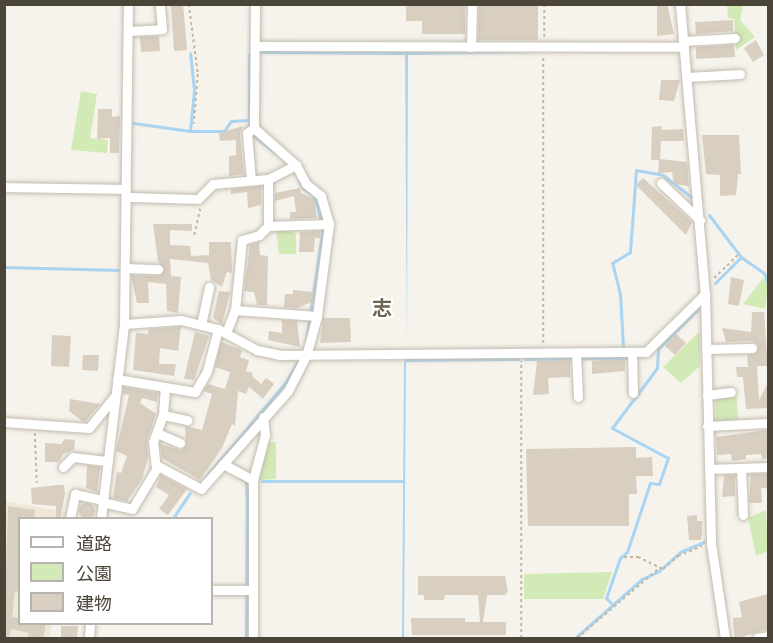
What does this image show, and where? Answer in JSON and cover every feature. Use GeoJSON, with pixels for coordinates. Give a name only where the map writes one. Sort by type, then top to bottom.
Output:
{"type":"FeatureCollection","features":[{"type":"Feature","properties":{"kind":"street"},"geometry":{"type":"LineString","coordinates":[[101,517],[124,324],[128,4]]}},
{"type":"Feature","properties":{"kind":"street"},"geometry":{"type":"LineString","coordinates":[[128,30],[162,29],[160,4]]}},
{"type":"Feature","properties":{"kind":"street"},"geometry":{"type":"LineString","coordinates":[[70,517],[75,494],[132,509],[158,466],[201,489],[288,391],[306,356],[316,316],[329,224],[321,196],[306,184],[296,165],[254,128],[255,4]]}},
{"type":"Feature","properties":{"kind":"street"},"geometry":{"type":"LineString","coordinates":[[471,47],[472,4]]}},
{"type":"Feature","properties":{"kind":"street"},"geometry":{"type":"LineString","coordinates":[[680,4],[700,220],[711,543],[725,639]]}},
{"type":"Feature","properties":{"kind":"street"},"geometry":{"type":"LineString","coordinates":[[255,46],[543,47],[684,44],[735,38]]}},
{"type":"Feature","properties":{"kind":"street"},"geometry":{"type":"LineString","coordinates":[[687,77],[740,74]]}},
{"type":"Feature","properties":{"kind":"street"},"geometry":{"type":"LineString","coordinates":[[251,180],[247,133],[254,128]]}},
{"type":"Feature","properties":{"kind":"street"},"geometry":{"type":"LineString","coordinates":[[4,187],[198,199],[213,184],[268,179],[296,165]]}},
{"type":"Feature","properties":{"kind":"street"},"geometry":{"type":"LineString","coordinates":[[268,179],[268,226]]}},
{"type":"Feature","properties":{"kind":"street"},"geometry":{"type":"LineString","coordinates":[[661,183],[700,220]]}},
{"type":"Feature","properties":{"kind":"street"},"geometry":{"type":"LineString","coordinates":[[117,379],[195,392],[207,371],[222,331],[235,310],[242,240],[259,235],[268,226],[329,224]]}},
{"type":"Feature","properties":{"kind":"street"},"geometry":{"type":"LineString","coordinates":[[125,268],[158,269]]}},
{"type":"Feature","properties":{"kind":"street"},"geometry":{"type":"LineString","coordinates":[[201,325],[209,286]]}},
{"type":"Feature","properties":{"kind":"street"},"geometry":{"type":"LineString","coordinates":[[124,324],[181,320],[222,331],[257,350],[306,356],[646,352],[704,290]]}},
{"type":"Feature","properties":{"kind":"street"},"geometry":{"type":"LineString","coordinates":[[235,310],[316,316]]}},
{"type":"Feature","properties":{"kind":"street"},"geometry":{"type":"LineString","coordinates":[[706,349],[752,348]]}},
{"type":"Feature","properties":{"kind":"street"},"geometry":{"type":"LineString","coordinates":[[632,352],[633,393]]}},
{"type":"Feature","properties":{"kind":"street"},"geometry":{"type":"LineString","coordinates":[[576,353],[578,397]]}},
{"type":"Feature","properties":{"kind":"street"},"geometry":{"type":"LineString","coordinates":[[156,469],[153,442],[164,415],[165,387]]}},
{"type":"Feature","properties":{"kind":"street"},"geometry":{"type":"LineString","coordinates":[[707,395],[731,392]]}},
{"type":"Feature","properties":{"kind":"street"},"geometry":{"type":"LineString","coordinates":[[4,422],[89,428],[114,397]]}},
{"type":"Feature","properties":{"kind":"street"},"geometry":{"type":"LineString","coordinates":[[164,415],[187,420]]}},
{"type":"Feature","properties":{"kind":"street"},"geometry":{"type":"LineString","coordinates":[[252,639],[253,480],[265,435],[263,417]]}},
{"type":"Feature","properties":{"kind":"street"},"geometry":{"type":"LineString","coordinates":[[707,426],[768,423]]}},
{"type":"Feature","properties":{"kind":"street"},"geometry":{"type":"LineString","coordinates":[[157,433],[180,444]]}},
{"type":"Feature","properties":{"kind":"street"},"geometry":{"type":"LineString","coordinates":[[63,467],[73,457],[108,461]]}},
{"type":"Feature","properties":{"kind":"street"},"geometry":{"type":"LineString","coordinates":[[223,464],[253,480]]}},
{"type":"Feature","properties":{"kind":"street"},"geometry":{"type":"LineString","coordinates":[[709,469],[768,467]]}},
{"type":"Feature","properties":{"kind":"street"},"geometry":{"type":"LineString","coordinates":[[741,468],[743,515]]}},
{"type":"Feature","properties":{"kind":"street"},"geometry":{"type":"LineString","coordinates":[[213,590],[253,590]]}},
{"type":"Feature","properties":{"kind":"street"},"geometry":{"type":"LineString","coordinates":[[757,639],[768,636]]}},
{"type":"Feature","properties":{"kind":"path"},"geometry":{"type":"LineString","coordinates":[[189,4],[198,74],[194,124]]}},
{"type":"Feature","properties":{"kind":"path"},"geometry":{"type":"LineString","coordinates":[[543,354],[544,4]]}},
{"type":"Feature","properties":{"kind":"path"},"geometry":{"type":"LineString","coordinates":[[194,235],[200,219],[198,199]]}},
{"type":"Feature","properties":{"kind":"path"},"geometry":{"type":"LineString","coordinates":[[704,290],[739,254]]}},
{"type":"Feature","properties":{"kind":"path"},"geometry":{"type":"LineString","coordinates":[[521,354],[521,639]]}},
{"type":"Feature","properties":{"kind":"path"},"geometry":{"type":"LineString","coordinates":[[35,424],[37,483]]}},
{"type":"Feature","properties":{"kind":"path"},"geometry":{"type":"LineString","coordinates":[[577,639],[658,569],[711,543]]}},
{"type":"Feature","properties":{"kind":"path"},"geometry":{"type":"LineString","coordinates":[[624,557],[638,557],[658,569]]}},
{"type":"Feature","properties":{"kind":"shaded area"},"geometry":{"type":"Polygon","coordinates":[[[4,501],[67,512],[66,517],[18,517],[18,625],[52,625],[49,638],[5,638],[4,501]]]}},
{"type":"Feature","properties":{"kind":"green space"},"geometry":{"type":"Polygon","coordinates":[[[727,5],[743,5],[740,20],[755,37],[736,50],[734,19],[728,18],[727,5]]]}},
{"type":"Feature","properties":{"kind":"green space"},"geometry":{"type":"Polygon","coordinates":[[[81,91],[97,94],[90,138],[108,140],[107,153],[71,150],[81,91]]]}},
{"type":"Feature","properties":{"kind":"green space"},"geometry":{"type":"Polygon","coordinates":[[[289,230],[296,234],[296,254],[279,254],[276,231],[289,230]]]}},
{"type":"Feature","properties":{"kind":"green space"},"geometry":{"type":"Polygon","coordinates":[[[764,277],[768,286],[765,309],[743,304],[764,277]]]}},
{"type":"Feature","properties":{"kind":"green space"},"geometry":{"type":"Polygon","coordinates":[[[700,331],[700,366],[681,383],[663,367],[700,331]]]}},
{"type":"Feature","properties":{"kind":"green space"},"geometry":{"type":"Polygon","coordinates":[[[737,396],[738,421],[716,423],[716,399],[737,396]]]}},
{"type":"Feature","properties":{"kind":"green space"},"geometry":{"type":"Polygon","coordinates":[[[267,442],[276,442],[276,479],[259,480],[267,442]]]}},
{"type":"Feature","properties":{"kind":"green space"},"geometry":{"type":"Polygon","coordinates":[[[766,510],[768,551],[756,556],[748,518],[766,510]]]}},
{"type":"Feature","properties":{"kind":"green space"},"geometry":{"type":"Polygon","coordinates":[[[612,572],[603,599],[524,599],[524,574],[612,572]]]}},
{"type":"Feature","properties":{"kind":"water"},"geometry":{"type":"Polygon","coordinates":[[[259,51],[539,53],[408,55],[407,349],[405,55],[259,54],[259,51]]]}},
{"type":"Feature","properties":{"kind":"water"},"geometry":{"type":"Polygon","coordinates":[[[406,359],[404,638],[402,638],[404,362],[406,359]]]}},
{"type":"Feature","properties":{"kind":"building"},"geometry":{"type":"Polygon","coordinates":[[[183,4],[187,50],[174,51],[171,6],[183,4]]]}},
{"type":"Feature","properties":{"kind":"building"},"geometry":{"type":"Polygon","coordinates":[[[406,4],[465,4],[465,34],[422,34],[422,21],[406,21],[406,4]]]}},
{"type":"Feature","properties":{"kind":"building"},"geometry":{"type":"Polygon","coordinates":[[[479,4],[538,4],[538,40],[478,40],[479,4]]]}},
{"type":"Feature","properties":{"kind":"building"},"geometry":{"type":"Polygon","coordinates":[[[657,4],[667,4],[674,34],[657,36],[657,4]]]}},
{"type":"Feature","properties":{"kind":"building"},"geometry":{"type":"Polygon","coordinates":[[[733,20],[733,31],[696,34],[695,22],[733,20]]]}},
{"type":"Feature","properties":{"kind":"building"},"geometry":{"type":"Polygon","coordinates":[[[159,36],[160,51],[141,52],[140,37],[159,36]]]}},
{"type":"Feature","properties":{"kind":"building"},"geometry":{"type":"Polygon","coordinates":[[[756,40],[764,55],[753,62],[744,48],[756,40]]]}},
{"type":"Feature","properties":{"kind":"building"},"geometry":{"type":"Polygon","coordinates":[[[734,45],[735,57],[696,59],[696,47],[734,45]]]}},
{"type":"Feature","properties":{"kind":"building"},"geometry":{"type":"Polygon","coordinates":[[[661,80],[680,80],[674,101],[659,100],[661,80]]]}},
{"type":"Feature","properties":{"kind":"building"},"geometry":{"type":"Polygon","coordinates":[[[98,109],[112,109],[112,117],[120,116],[119,153],[110,153],[110,138],[97,139],[98,109]]]}},
{"type":"Feature","properties":{"kind":"building"},"geometry":{"type":"Polygon","coordinates":[[[243,126],[240,134],[244,174],[229,176],[229,156],[236,155],[236,140],[220,141],[219,133],[243,126]]]}},
{"type":"Feature","properties":{"kind":"building"},"geometry":{"type":"Polygon","coordinates":[[[662,126],[662,130],[683,129],[684,141],[661,141],[660,159],[687,162],[689,186],[674,184],[672,172],[658,173],[659,160],[651,160],[652,127],[662,126]]]}},
{"type":"Feature","properties":{"kind":"building"},"geometry":{"type":"Polygon","coordinates":[[[702,135],[739,135],[741,174],[738,174],[736,195],[720,196],[720,175],[706,174],[702,135]]]}},
{"type":"Feature","properties":{"kind":"building"},"geometry":{"type":"Polygon","coordinates":[[[643,178],[692,222],[686,235],[636,185],[643,178]]]}},
{"type":"Feature","properties":{"kind":"building"},"geometry":{"type":"Polygon","coordinates":[[[261,186],[261,205],[248,208],[247,192],[231,194],[231,189],[261,186]]]}},
{"type":"Feature","properties":{"kind":"building"},"geometry":{"type":"Polygon","coordinates":[[[300,188],[301,193],[314,199],[317,218],[290,219],[290,212],[296,212],[294,196],[275,201],[275,193],[300,188]]]}},
{"type":"Feature","properties":{"kind":"building"},"geometry":{"type":"Polygon","coordinates":[[[153,224],[192,224],[192,231],[170,230],[170,245],[190,246],[191,256],[209,255],[209,242],[231,242],[232,273],[227,272],[222,287],[211,280],[208,263],[170,259],[171,276],[181,277],[178,313],[167,311],[166,284],[148,282],[149,303],[137,303],[131,275],[158,276],[165,270],[158,262],[153,224]]]}},
{"type":"Feature","properties":{"kind":"building"},"geometry":{"type":"Polygon","coordinates":[[[321,231],[320,238],[315,238],[314,252],[299,252],[300,232],[321,231]]]}},
{"type":"Feature","properties":{"kind":"building"},"geometry":{"type":"Polygon","coordinates":[[[259,242],[260,255],[268,256],[267,305],[257,305],[254,292],[244,291],[250,245],[259,242]]]}},
{"type":"Feature","properties":{"kind":"building"},"geometry":{"type":"Polygon","coordinates":[[[731,277],[744,280],[739,306],[728,304],[731,277]]]}},
{"type":"Feature","properties":{"kind":"building"},"geometry":{"type":"Polygon","coordinates":[[[293,290],[313,292],[312,302],[297,308],[284,307],[285,294],[293,294],[293,290]]]}},
{"type":"Feature","properties":{"kind":"building"},"geometry":{"type":"Polygon","coordinates":[[[219,291],[230,292],[222,324],[213,318],[219,291]]]}},
{"type":"Feature","properties":{"kind":"building"},"geometry":{"type":"Polygon","coordinates":[[[752,312],[764,312],[768,366],[757,366],[759,400],[768,383],[768,408],[746,409],[743,377],[737,377],[736,367],[748,367],[747,355],[756,353],[758,345],[752,341],[726,342],[722,328],[751,332],[752,312]]]}},
{"type":"Feature","properties":{"kind":"building"},"geometry":{"type":"Polygon","coordinates":[[[323,318],[350,318],[351,342],[320,343],[323,318]]]}},
{"type":"Feature","properties":{"kind":"building"},"geometry":{"type":"Polygon","coordinates":[[[282,320],[297,321],[300,347],[268,340],[269,331],[282,333],[282,320]]]}},
{"type":"Feature","properties":{"kind":"building"},"geometry":{"type":"Polygon","coordinates":[[[181,327],[178,351],[160,348],[159,364],[176,364],[174,376],[133,370],[136,333],[148,334],[149,329],[181,327]]]}},
{"type":"Feature","properties":{"kind":"building"},"geometry":{"type":"Polygon","coordinates":[[[195,332],[209,336],[194,380],[184,379],[195,332]]]}},
{"type":"Feature","properties":{"kind":"building"},"geometry":{"type":"Polygon","coordinates":[[[676,334],[686,343],[675,355],[665,346],[676,334]]]}},
{"type":"Feature","properties":{"kind":"building"},"geometry":{"type":"Polygon","coordinates":[[[52,335],[71,336],[69,367],[51,366],[52,335]]]}},
{"type":"Feature","properties":{"kind":"building"},"geometry":{"type":"Polygon","coordinates":[[[221,342],[242,350],[240,357],[249,360],[246,371],[253,373],[252,376],[261,384],[266,378],[274,384],[263,399],[249,387],[246,394],[238,391],[235,426],[232,424],[222,448],[200,480],[162,458],[160,444],[181,450],[186,445],[185,426],[202,430],[212,394],[203,391],[208,384],[225,389],[230,372],[215,367],[221,342]]]}},
{"type":"Feature","properties":{"kind":"building"},"geometry":{"type":"Polygon","coordinates":[[[83,355],[99,355],[98,371],[82,370],[83,355]]]}},
{"type":"Feature","properties":{"kind":"building"},"geometry":{"type":"Polygon","coordinates":[[[570,360],[570,377],[548,378],[549,394],[533,395],[537,361],[570,360]]]}},
{"type":"Feature","properties":{"kind":"building"},"geometry":{"type":"Polygon","coordinates":[[[625,360],[625,371],[592,374],[592,361],[625,360]]]}},
{"type":"Feature","properties":{"kind":"building"},"geometry":{"type":"Polygon","coordinates":[[[123,387],[158,393],[157,402],[142,398],[140,403],[156,414],[147,440],[148,458],[142,479],[127,501],[113,498],[117,472],[121,473],[127,456],[116,451],[129,395],[123,394],[123,387]]]}},
{"type":"Feature","properties":{"kind":"building"},"geometry":{"type":"Polygon","coordinates":[[[70,399],[100,404],[86,421],[82,421],[69,411],[70,399]]]}},
{"type":"Feature","properties":{"kind":"building"},"geometry":{"type":"Polygon","coordinates":[[[768,430],[768,458],[762,459],[761,454],[746,455],[746,459],[732,461],[731,454],[717,455],[716,437],[768,430]]]}},
{"type":"Feature","properties":{"kind":"building"},"geometry":{"type":"Polygon","coordinates":[[[65,439],[75,440],[74,450],[63,454],[59,462],[45,462],[45,443],[61,444],[65,439]]]}},
{"type":"Feature","properties":{"kind":"building"},"geometry":{"type":"Polygon","coordinates":[[[636,447],[636,458],[652,457],[653,476],[636,476],[637,494],[629,494],[629,526],[528,526],[526,449],[636,447]]]}},
{"type":"Feature","properties":{"kind":"building"},"geometry":{"type":"Polygon","coordinates":[[[87,465],[100,467],[97,492],[86,488],[87,465]]]}},
{"type":"Feature","properties":{"kind":"building"},"geometry":{"type":"Polygon","coordinates":[[[751,474],[768,474],[768,488],[761,488],[762,503],[749,503],[751,474]]]}},
{"type":"Feature","properties":{"kind":"building"},"geometry":{"type":"Polygon","coordinates":[[[161,475],[187,489],[168,515],[159,509],[169,495],[156,487],[161,475]]]}},
{"type":"Feature","properties":{"kind":"building"},"geometry":{"type":"Polygon","coordinates":[[[724,475],[735,475],[735,496],[722,497],[724,475]]]}},
{"type":"Feature","properties":{"kind":"building"},"geometry":{"type":"Polygon","coordinates":[[[64,485],[65,494],[60,517],[56,517],[56,506],[32,504],[31,488],[64,485]]]}},
{"type":"Feature","properties":{"kind":"building"},"geometry":{"type":"Polygon","coordinates":[[[84,503],[90,503],[95,508],[93,517],[81,517],[79,514],[79,508],[84,503]]]}},
{"type":"Feature","properties":{"kind":"building"},"geometry":{"type":"Polygon","coordinates":[[[8,506],[35,510],[34,517],[18,517],[18,592],[15,591],[12,617],[18,618],[18,625],[46,625],[43,639],[27,639],[29,633],[11,629],[9,639],[4,639],[8,506]]]}},
{"type":"Feature","properties":{"kind":"building"},"geometry":{"type":"Polygon","coordinates":[[[697,515],[697,521],[702,521],[701,540],[689,540],[687,516],[697,515]]]}},
{"type":"Feature","properties":{"kind":"building"},"geometry":{"type":"Polygon","coordinates":[[[418,576],[505,576],[508,591],[505,595],[487,595],[483,622],[506,622],[506,635],[412,635],[411,618],[465,618],[465,622],[480,622],[478,595],[445,595],[444,600],[424,600],[424,595],[418,595],[418,576]]]}},
{"type":"Feature","properties":{"kind":"building"},"geometry":{"type":"Polygon","coordinates":[[[768,594],[768,629],[735,639],[733,618],[742,617],[739,602],[768,594]]]}},
{"type":"Feature","properties":{"kind":"building"},"geometry":{"type":"Polygon","coordinates":[[[61,626],[78,626],[77,639],[61,639],[61,626]]]}},
{"type":"Feature","properties":{"kind":"waterway"},"geometry":{"type":"LineString","coordinates":[[190,53],[194,90],[190,131]]}},
{"type":"Feature","properties":{"kind":"waterway"},"geometry":{"type":"LineString","coordinates":[[249,54],[249,127],[252,135],[276,153]]}},
{"type":"Feature","properties":{"kind":"waterway"},"geometry":{"type":"LineString","coordinates":[[133,123],[190,131],[224,131],[231,121],[249,120]]}},
{"type":"Feature","properties":{"kind":"waterway"},"geometry":{"type":"LineString","coordinates":[[623,347],[620,294],[612,263],[630,252],[636,170],[663,175],[692,198]]}},
{"type":"Feature","properties":{"kind":"waterway"},"geometry":{"type":"LineString","coordinates":[[299,180],[303,188],[314,196],[323,227],[306,341]]}},
{"type":"Feature","properties":{"kind":"waterway"},"geometry":{"type":"LineString","coordinates":[[709,215],[741,257],[764,273],[768,283]]}},
{"type":"Feature","properties":{"kind":"waterway"},"geometry":{"type":"LineString","coordinates":[[715,283],[741,257]]}},
{"type":"Feature","properties":{"kind":"waterway"},"geometry":{"type":"LineString","coordinates":[[4,267],[118,270]]}},
{"type":"Feature","properties":{"kind":"waterway"},"geometry":{"type":"LineString","coordinates":[[613,605],[606,598],[620,558],[627,552],[650,483],[659,484],[668,458],[612,428],[657,368],[658,349],[697,310]]}},
{"type":"Feature","properties":{"kind":"waterway"},"geometry":{"type":"LineString","coordinates":[[204,479],[285,383],[300,358]]}},
{"type":"Feature","properties":{"kind":"waterway"},"geometry":{"type":"LineString","coordinates":[[525,359],[628,358]]}},
{"type":"Feature","properties":{"kind":"waterway"},"geometry":{"type":"LineString","coordinates":[[406,360],[518,359]]}},
{"type":"Feature","properties":{"kind":"waterway"},"geometry":{"type":"LineString","coordinates":[[240,478],[246,481],[247,498],[246,638]]}},
{"type":"Feature","properties":{"kind":"waterway"},"geometry":{"type":"LineString","coordinates":[[262,481],[403,481]]}},
{"type":"Feature","properties":{"kind":"waterway"},"geometry":{"type":"LineString","coordinates":[[174,517],[190,493]]}},
{"type":"Feature","properties":{"kind":"waterway"},"geometry":{"type":"LineString","coordinates":[[575,638],[642,579],[659,571],[680,552],[704,542]]}},
{"type":"Feature","properties":{"kind":"district","name":"志"},"geometry":{"type":"Point","coordinates":[382,307]}}]}
